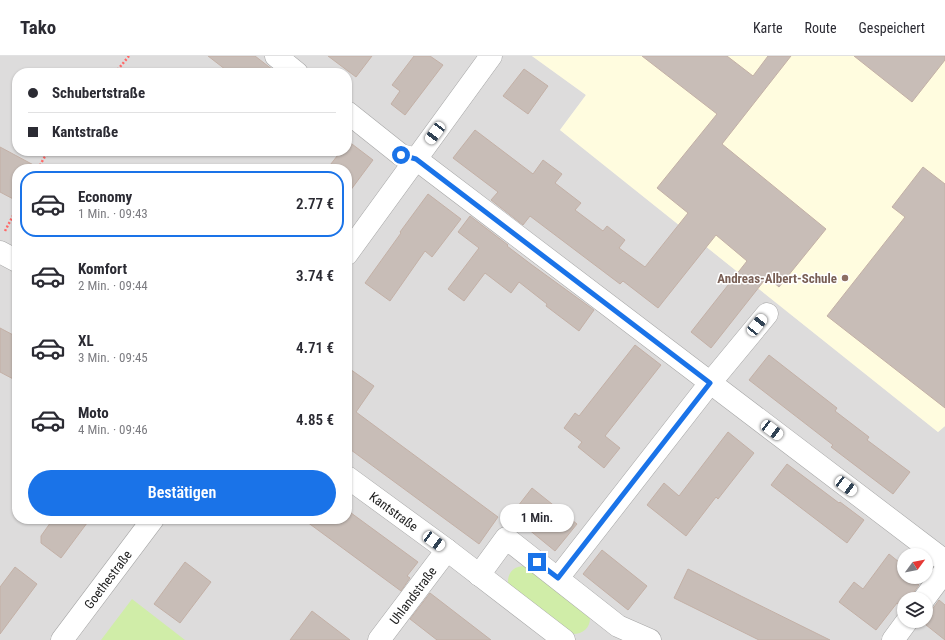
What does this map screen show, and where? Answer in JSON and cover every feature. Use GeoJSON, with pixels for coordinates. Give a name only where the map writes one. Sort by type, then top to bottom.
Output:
{"type":"FeatureCollection","features":[{"type":"Feature","properties":{"kind":"street"},"geometry":{"type":"LineString","coordinates":[[276,56],[291,68]]}},
{"type":"Feature","properties":{"kind":"street"},"geometry":{"type":"LineString","coordinates":[[352,247],[491,56]]}},
{"type":"Feature","properties":{"kind":"street"},"geometry":{"type":"LineString","coordinates":[[352,116],[401,155],[416,159],[945,561]]}},
{"type":"Feature","properties":{"kind":"street"},"geometry":{"type":"LineString","coordinates":[[2,243],[12,256]]}},
{"type":"Feature","properties":{"kind":"street"},"geometry":{"type":"LineString","coordinates":[[558,578],[710,383],[767,314]]}},
{"type":"Feature","properties":{"kind":"street","name":"Kantstraße"},"geometry":{"type":"LineString","coordinates":[[352,481],[447,550],[564,640]]}},
{"type":"Feature","properties":{"kind":"street","name":"Goethestraße"},"geometry":{"type":"LineString","coordinates":[[62,640],[149,524]]}},
{"type":"Feature","properties":{"kind":"street"},"geometry":{"type":"LineString","coordinates":[[479,575],[506,538],[558,578],[613,633],[650,640]]}},
{"type":"Feature","properties":{"kind":"street","name":"Uhlandstraße"},"geometry":{"type":"LineString","coordinates":[[379,640],[447,550]]}},
{"type":"Feature","properties":{"kind":"street"},"geometry":{"type":"LineString","coordinates":[[929,592],[945,572]]}},
{"type":"Feature","properties":{"kind":"street"},"geometry":{"type":"LineString","coordinates":[[893,640],[902,628]]}},
{"type":"Feature","properties":{"kind":"path"},"geometry":{"type":"LineString","coordinates":[[119,68],[129,56]]}},
{"type":"Feature","properties":{"kind":"path"},"geometry":{"type":"LineString","coordinates":[[2,243],[12,220]]}},
{"type":"Feature","properties":{"kind":"shaded area"},"geometry":{"type":"Polygon","coordinates":[[[0,56],[532,56],[586,95],[560,130],[938,432],[945,426],[945,640],[0,640],[0,56]]]}},
{"type":"Feature","properties":{"kind":"shaded area","name":"Andreas-Albert-Schule"},"geometry":{"type":"Polygon","coordinates":[[[532,56],[945,56],[945,426],[938,432],[560,130],[586,95],[532,56]]]}},
{"type":"Feature","properties":{"kind":"green space"},"geometry":{"type":"Polygon","coordinates":[[[525,566],[590,618],[589,625],[583,632],[573,634],[508,585],[509,577],[512,571],[517,567],[525,566]]]}},
{"type":"Feature","properties":{"kind":"green space"},"geometry":{"type":"Polygon","coordinates":[[[132,599],[185,640],[101,640],[132,599]]]}},
{"type":"Feature","properties":{"kind":"building"},"geometry":{"type":"Polygon","coordinates":[[[208,56],[255,56],[271,68],[224,68],[208,56]]]}},
{"type":"Feature","properties":{"kind":"building"},"geometry":{"type":"Polygon","coordinates":[[[328,56],[372,56],[356,77],[352,74],[352,68],[344,68],[328,56]]]}},
{"type":"Feature","properties":{"kind":"building"},"geometry":{"type":"Polygon","coordinates":[[[414,56],[430,56],[443,65],[405,115],[391,104],[400,91],[392,85],[414,56]]]}},
{"type":"Feature","properties":{"kind":"building"},"geometry":{"type":"Polygon","coordinates":[[[642,56],[727,56],[753,76],[768,56],[791,56],[722,144],[826,229],[779,287],[767,277],[711,348],[691,332],[747,261],[716,235],[658,308],[623,281],[620,284],[530,216],[523,225],[491,200],[498,192],[453,158],[475,130],[533,174],[543,160],[562,174],[555,183],[581,203],[575,210],[603,231],[607,226],[625,240],[619,248],[645,267],[688,213],[657,188],[717,114],[642,56]]]}},
{"type":"Feature","properties":{"kind":"building"},"geometry":{"type":"Polygon","coordinates":[[[854,56],[945,56],[945,60],[912,102],[854,56]]]}},
{"type":"Feature","properties":{"kind":"building"},"geometry":{"type":"Polygon","coordinates":[[[524,69],[548,86],[528,114],[503,96],[524,69]]]}},
{"type":"Feature","properties":{"kind":"building"},"geometry":{"type":"Polygon","coordinates":[[[352,144],[373,160],[352,188],[352,164],[331,164],[337,156],[352,156],[352,144]]]}},
{"type":"Feature","properties":{"kind":"building"},"geometry":{"type":"Polygon","coordinates":[[[0,147],[12,153],[12,156],[17,156],[32,164],[12,164],[12,198],[0,192],[0,147]]]}},
{"type":"Feature","properties":{"kind":"building"},"geometry":{"type":"Polygon","coordinates":[[[923,167],[945,184],[945,408],[827,316],[905,217],[892,207],[923,167]]]}},
{"type":"Feature","properties":{"kind":"building"},"geometry":{"type":"Polygon","coordinates":[[[428,194],[461,219],[432,257],[425,251],[390,301],[365,283],[428,194]]]}},
{"type":"Feature","properties":{"kind":"building"},"geometry":{"type":"Polygon","coordinates":[[[470,216],[532,265],[594,310],[579,331],[546,306],[547,304],[519,282],[511,293],[485,273],[464,301],[448,289],[479,248],[458,232],[470,216]]]}},
{"type":"Feature","properties":{"kind":"building"},"geometry":{"type":"Polygon","coordinates":[[[0,328],[12,334],[12,378],[0,372],[0,328]]]}},
{"type":"Feature","properties":{"kind":"building"},"geometry":{"type":"Polygon","coordinates":[[[635,345],[661,365],[605,436],[620,448],[604,468],[578,447],[582,442],[564,428],[575,413],[579,416],[635,345]]]}},
{"type":"Feature","properties":{"kind":"building"},"geometry":{"type":"Polygon","coordinates":[[[769,355],[837,408],[835,411],[869,437],[867,440],[910,472],[893,494],[831,447],[833,445],[749,380],[769,355]]]}},
{"type":"Feature","properties":{"kind":"building"},"geometry":{"type":"Polygon","coordinates":[[[352,371],[374,386],[356,412],[498,517],[479,544],[352,451],[352,371]]]}},
{"type":"Feature","properties":{"kind":"building"},"geometry":{"type":"Polygon","coordinates":[[[728,432],[754,453],[718,499],[716,497],[686,536],[647,505],[664,483],[679,496],[728,432]]]}},
{"type":"Feature","properties":{"kind":"building"},"geometry":{"type":"Polygon","coordinates":[[[787,464],[864,520],[847,543],[771,485],[787,464]]]}},
{"type":"Feature","properties":{"kind":"building"},"geometry":{"type":"Polygon","coordinates":[[[532,488],[577,524],[555,551],[511,515],[532,488]]]}},
{"type":"Feature","properties":{"kind":"building"},"geometry":{"type":"Polygon","coordinates":[[[352,514],[418,562],[407,576],[410,578],[401,591],[310,524],[352,524],[352,514]]]}},
{"type":"Feature","properties":{"kind":"building"},"geometry":{"type":"Polygon","coordinates":[[[49,524],[86,524],[61,558],[41,543],[41,536],[49,524]]]}},
{"type":"Feature","properties":{"kind":"building"},"geometry":{"type":"Polygon","coordinates":[[[602,550],[647,586],[628,610],[583,574],[602,550]]]}},
{"type":"Feature","properties":{"kind":"building"},"geometry":{"type":"Polygon","coordinates":[[[889,554],[897,560],[897,584],[919,585],[914,592],[897,592],[897,603],[876,630],[839,602],[854,582],[863,589],[889,554]]]}},
{"type":"Feature","properties":{"kind":"building"},"geometry":{"type":"Polygon","coordinates":[[[185,562],[211,582],[180,623],[154,604],[185,562]]]}},
{"type":"Feature","properties":{"kind":"building"},"geometry":{"type":"Polygon","coordinates":[[[15,567],[37,584],[0,634],[0,587],[15,567]]]}},
{"type":"Feature","properties":{"kind":"building"},"geometry":{"type":"Polygon","coordinates":[[[688,569],[830,640],[759,640],[674,598],[688,569]]]}},
{"type":"Feature","properties":{"kind":"building"},"geometry":{"type":"Polygon","coordinates":[[[430,593],[491,640],[437,640],[410,619],[430,593]]]}},
{"type":"Feature","properties":{"kind":"building"},"geometry":{"type":"Polygon","coordinates":[[[939,600],[945,605],[945,640],[930,628],[933,628],[934,607],[939,600]]]}},
{"type":"Feature","properties":{"kind":"building"},"geometry":{"type":"Polygon","coordinates":[[[312,611],[350,640],[290,640],[312,611]]]}},
{"type":"Feature","properties":{"kind":"place","name":"Andreas-Albert-Schule"},"geometry":{"type":"Point","coordinates":[845,278]}},
{"type":"Feature","properties":{"kind":"route"},"geometry":{"type":"LineString","coordinates":[[401,155],[416,159],[710,383],[558,578],[537,562]]}}]}
